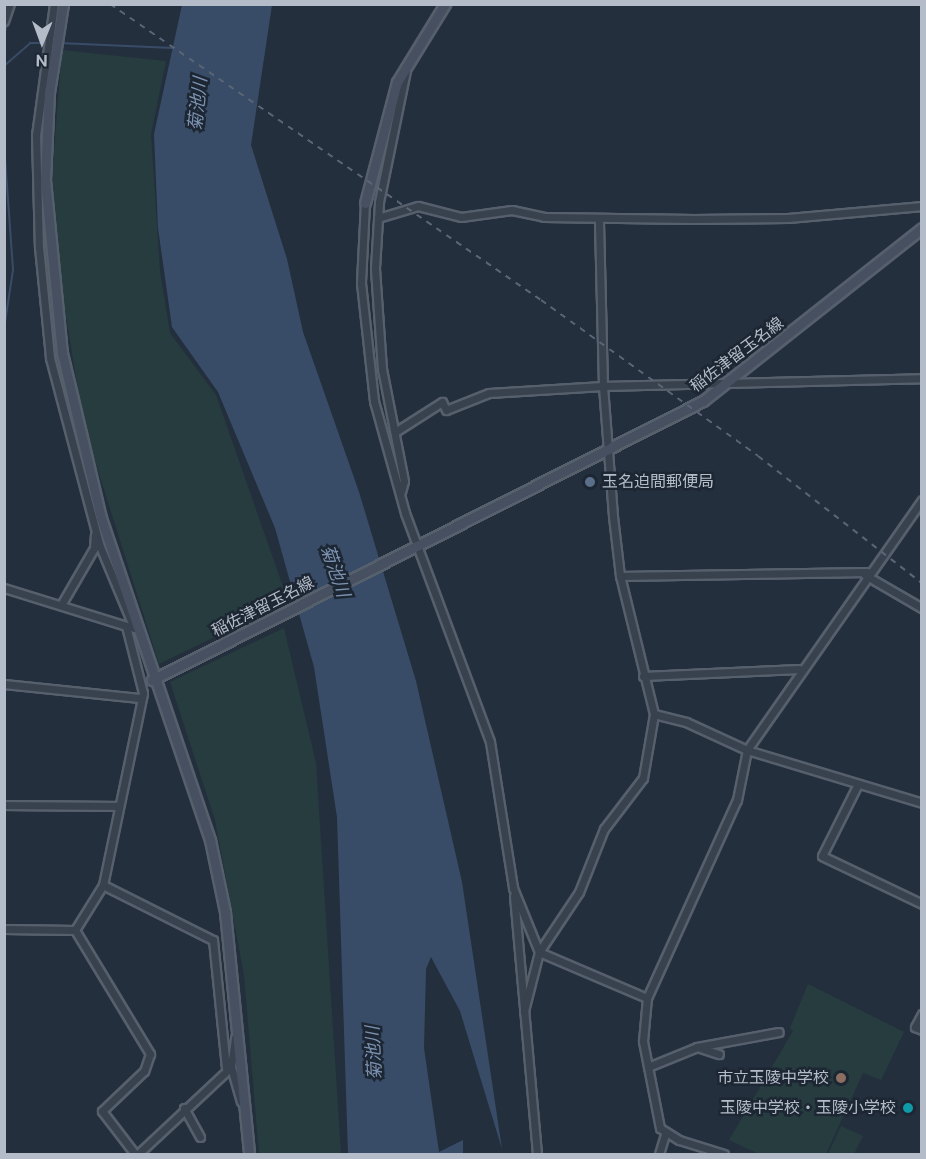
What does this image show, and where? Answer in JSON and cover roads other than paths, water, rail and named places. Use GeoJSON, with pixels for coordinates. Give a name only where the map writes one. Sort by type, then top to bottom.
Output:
{"type":"FeatureCollection","features":[{"type":"Feature","properties":{"kind":"main road"},"geometry":{"type":"LineString","coordinates":[[63,4],[50,92],[45,180],[57,326],[84,459],[133,628],[210,840],[225,912],[249,1155]]}},
{"type":"Feature","properties":{"kind":"main road"},"geometry":{"type":"LineString","coordinates":[[365,203],[383,123],[408,62],[444,4]]}},
{"type":"Feature","properties":{"kind":"main road","name":"稲佐津留玉名線"},"geometry":{"type":"LineString","coordinates":[[152,680],[607,451],[728,384],[921,228]]}},
{"type":"Feature","properties":{"kind":"street"},"geometry":{"type":"LineString","coordinates":[[4,21],[10,4]]}},
{"type":"Feature","properties":{"kind":"street"},"geometry":{"type":"LineString","coordinates":[[53,6],[36,135],[39,247],[50,358],[95,530],[133,628],[143,693],[139,698],[102,885],[75,930]]}},
{"type":"Feature","properties":{"kind":"street"},"geometry":{"type":"LineString","coordinates":[[400,495],[404,481],[378,336],[378,218],[408,62]]}},
{"type":"Feature","properties":{"kind":"street"},"geometry":{"type":"LineString","coordinates":[[365,203],[365,342],[374,401],[414,548],[490,742],[513,888],[537,1155]]}},
{"type":"Feature","properties":{"kind":"street"},"geometry":{"type":"LineString","coordinates":[[378,218],[418,206],[461,217],[512,210],[544,217],[599,218],[788,218],[921,206]]}},
{"type":"Feature","properties":{"kind":"street"},"geometry":{"type":"LineString","coordinates":[[524,1011],[539,952],[579,892],[604,829],[644,778],[654,714],[620,576],[607,451],[603,386],[599,218]]}},
{"type":"Feature","properties":{"kind":"street"},"geometry":{"type":"LineString","coordinates":[[395,432],[442,402],[446,410],[489,393],[603,386],[921,378]]}},
{"type":"Feature","properties":{"kind":"street"},"geometry":{"type":"LineString","coordinates":[[659,1155],[665,1134],[655,1112],[643,1041],[647,998],[737,800],[747,750],[866,574],[921,500]]}},
{"type":"Feature","properties":{"kind":"street"},"geometry":{"type":"LineString","coordinates":[[61,605],[94,548],[95,530]]}},
{"type":"Feature","properties":{"kind":"street"},"geometry":{"type":"LineString","coordinates":[[620,576],[866,574],[921,609]]}},
{"type":"Feature","properties":{"kind":"street"},"geometry":{"type":"LineString","coordinates":[[4,588],[133,628]]}},
{"type":"Feature","properties":{"kind":"street"},"geometry":{"type":"LineString","coordinates":[[643,676],[800,669]]}},
{"type":"Feature","properties":{"kind":"street"},"geometry":{"type":"LineString","coordinates":[[4,684],[139,698]]}},
{"type":"Feature","properties":{"kind":"street"},"geometry":{"type":"LineString","coordinates":[[654,714],[686,722],[747,750],[921,803]]}},
{"type":"Feature","properties":{"kind":"street"},"geometry":{"type":"LineString","coordinates":[[858,784],[822,856],[921,904]]}},
{"type":"Feature","properties":{"kind":"street"},"geometry":{"type":"LineString","coordinates":[[4,805],[119,806]]}},
{"type":"Feature","properties":{"kind":"street"},"geometry":{"type":"LineString","coordinates":[[102,885],[213,940],[228,1067],[246,1118]]}},
{"type":"Feature","properties":{"kind":"street"},"geometry":{"type":"LineString","coordinates":[[513,888],[539,952],[647,998]]}},
{"type":"Feature","properties":{"kind":"street"},"geometry":{"type":"LineString","coordinates":[[4,929],[75,930]]}},
{"type":"Feature","properties":{"kind":"street"},"geometry":{"type":"LineString","coordinates":[[75,930],[150,1054],[144,1071],[102,1111],[137,1155],[228,1067],[237,1020]]}},
{"type":"Feature","properties":{"kind":"street"},"geometry":{"type":"LineString","coordinates":[[921,1014],[915,1027],[921,1030]]}},
{"type":"Feature","properties":{"kind":"street"},"geometry":{"type":"LineString","coordinates":[[648,1067],[697,1047],[779,1032]]}},
{"type":"Feature","properties":{"kind":"street"},"geometry":{"type":"LineString","coordinates":[[697,1047],[719,1054]]}},
{"type":"Feature","properties":{"kind":"street"},"geometry":{"type":"LineString","coordinates":[[184,1108],[200,1137]]}},
{"type":"Feature","properties":{"kind":"street"},"geometry":{"type":"LineString","coordinates":[[665,1134],[724,1155]]}},
{"type":"Feature","properties":{"kind":"water","name":"菊池川"},"geometry":{"type":"Polygon","coordinates":[[[182,5],[272,5],[251,145],[287,259],[303,332],[359,492],[416,681],[462,882],[502,1149],[460,1011],[431,957],[426,969],[424,1048],[439,1152],[463,1140],[463,1154],[348,1154],[337,817],[314,667],[275,528],[218,392],[172,327],[158,228],[154,134],[182,5]]]}},
{"type":"Feature","properties":{"kind":"waterway"},"geometry":{"type":"LineString","coordinates":[[4,34],[15,4]]}},
{"type":"Feature","properties":{"kind":"waterway"},"geometry":{"type":"LineString","coordinates":[[4,66],[30,43],[47,43]]}},
{"type":"Feature","properties":{"kind":"waterway"},"geometry":{"type":"LineString","coordinates":[[59,43],[173,48]]}},
{"type":"Feature","properties":{"kind":"waterway"},"geometry":{"type":"LineString","coordinates":[[4,144],[13,270],[4,329]]}},
{"type":"Feature","properties":{"kind":"railway"},"geometry":{"type":"LineString","coordinates":[[110,4],[541,300],[758,456],[922,583]]}},
{"type":"Feature","properties":{"kind":"place","name":"玉名迫間郵便局"},"geometry":{"type":"Point","coordinates":[590,482]}},
{"type":"Feature","properties":{"kind":"place","name":"市立玉陵中学校"},"geometry":{"type":"Point","coordinates":[841,1078]}},
{"type":"Feature","properties":{"kind":"place","name":"玉陵中学校・玉陵小学校"},"geometry":{"type":"Point","coordinates":[908,1108]}}]}
